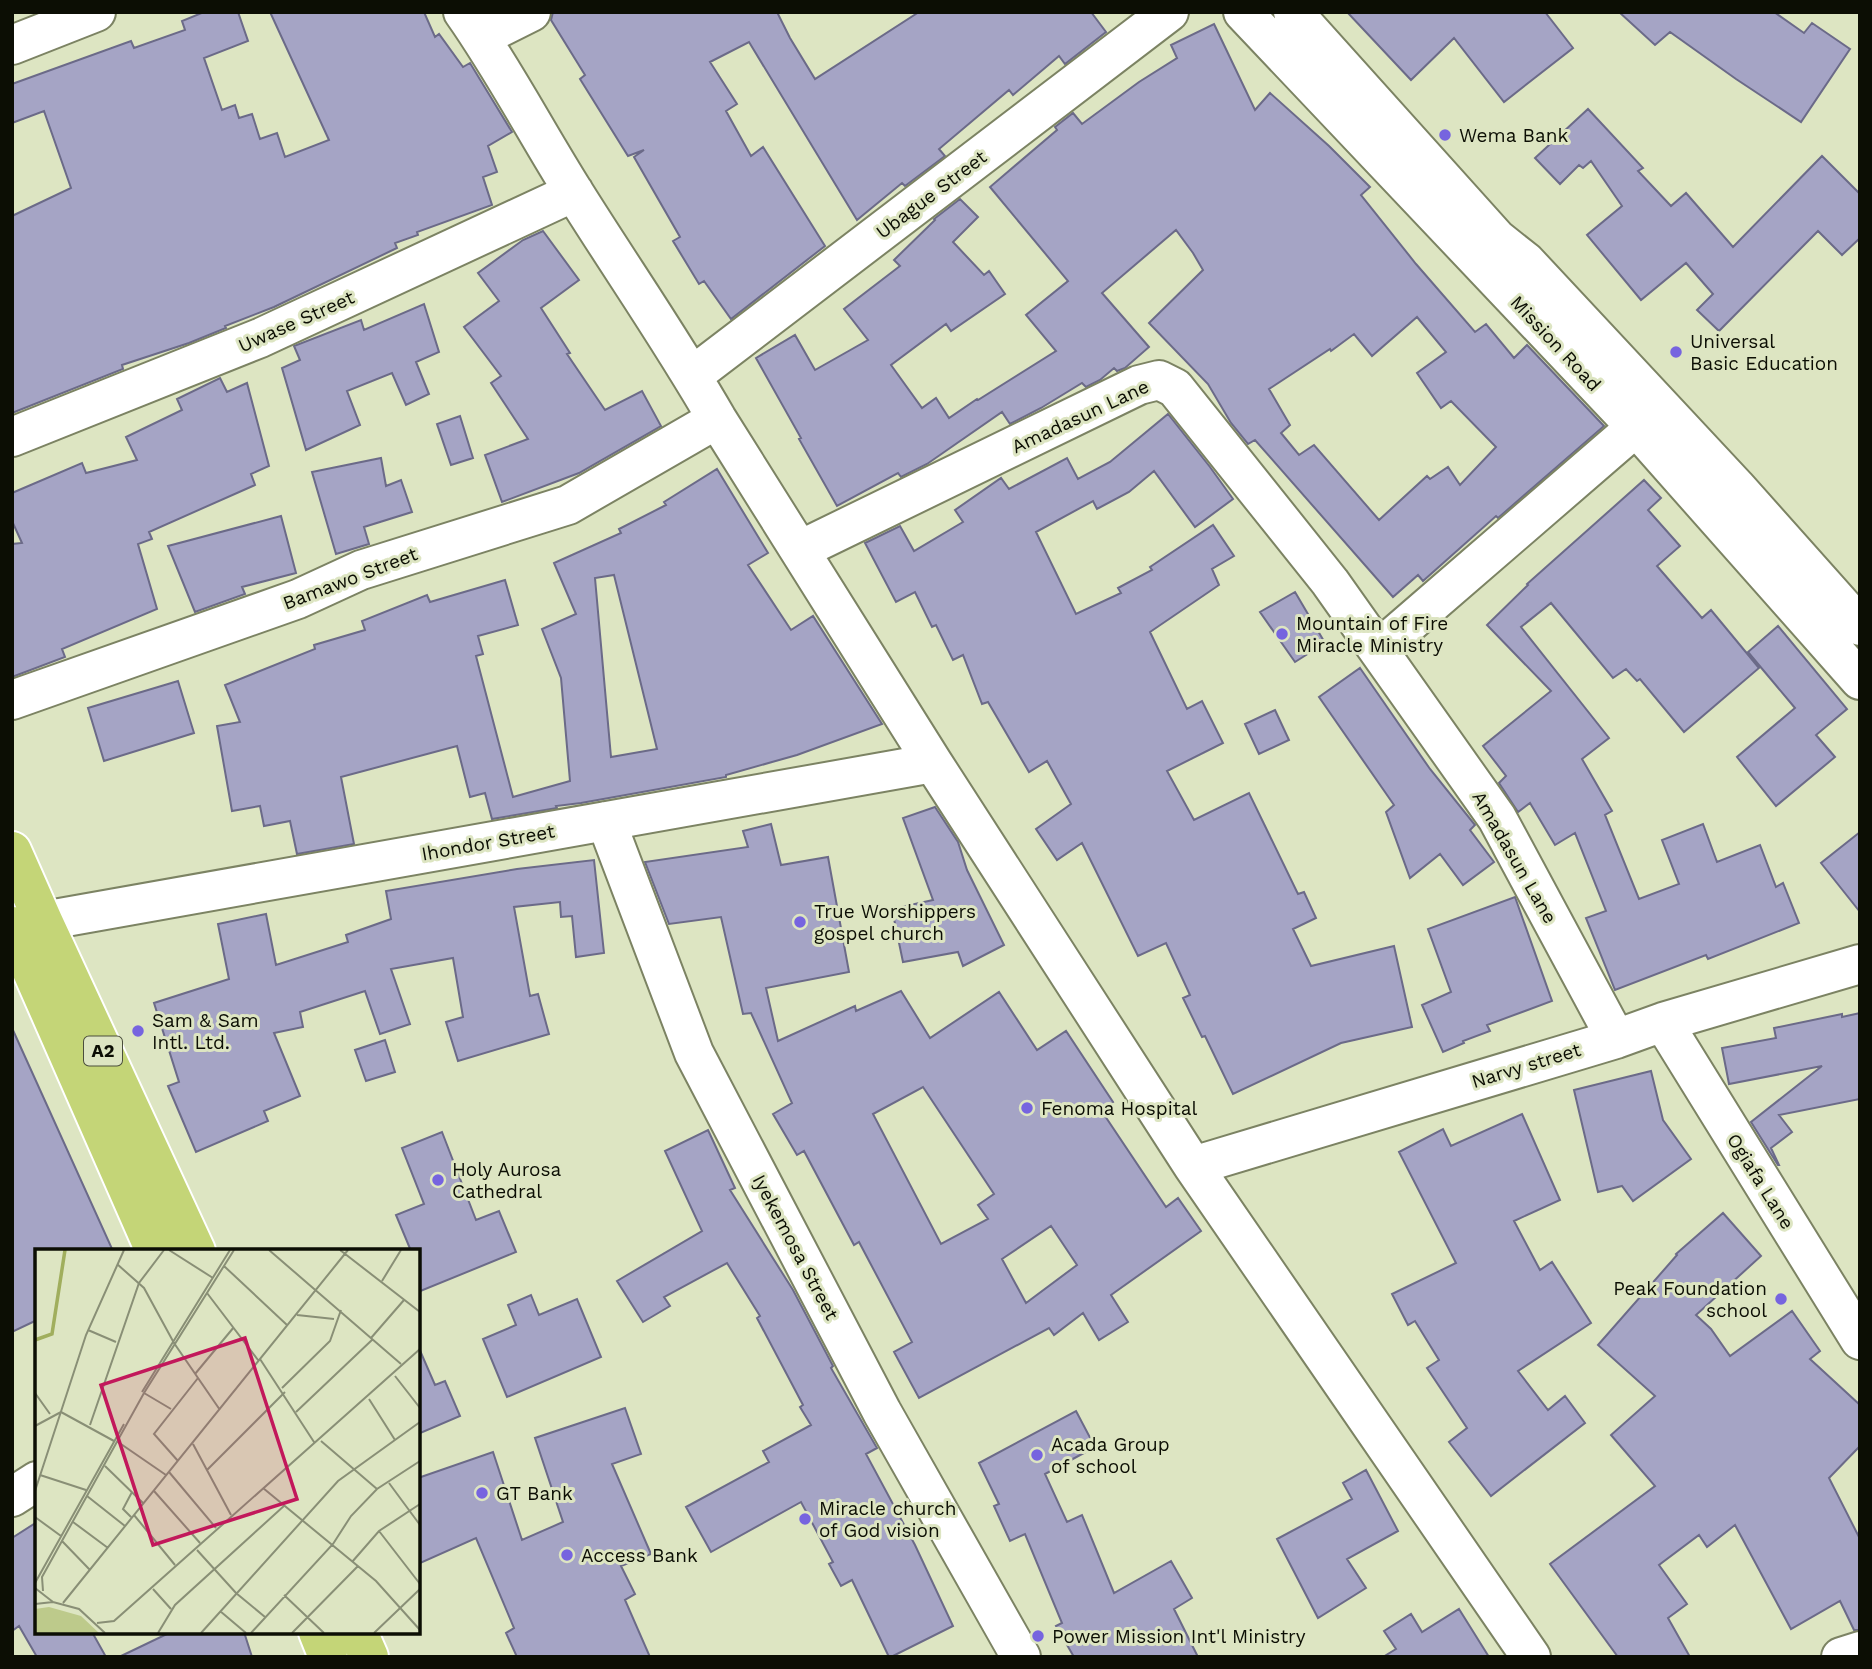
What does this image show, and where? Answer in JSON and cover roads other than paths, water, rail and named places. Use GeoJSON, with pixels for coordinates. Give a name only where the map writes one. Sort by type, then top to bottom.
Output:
{"type":"FeatureCollection","features":[{"type":"Feature","properties":{"kind":"highway","name":"A2"},"geometry":{"type":"LineString","coordinates":[[12,851],[27,924],[154,1249]]}},
{"type":"Feature","properties":{"kind":"highway","name":"A2"},"geometry":{"type":"LineString","coordinates":[[27,924],[195,1249]]}},
{"type":"Feature","properties":{"kind":"highway"},"geometry":{"type":"LineString","coordinates":[[319,1634],[328,1657]]}},
{"type":"Feature","properties":{"kind":"highway"},"geometry":{"type":"LineString","coordinates":[[359,1634],[369,1657]]}},
{"type":"Feature","properties":{"kind":"street"},"geometry":{"type":"LineString","coordinates":[[12,45],[96,12]]}},
{"type":"Feature","properties":{"kind":"street"},"geometry":{"type":"LineString","coordinates":[[531,12],[472,25],[933,763],[1192,1166],[1531,1657]]}},
{"type":"Feature","properties":{"kind":"street","name":"Ubague Street"},"geometry":{"type":"LineString","coordinates":[[692,376],[1169,12]]}},
{"type":"Feature","properties":{"kind":"street","name":"Mission Road"},"geometry":{"type":"LineString","coordinates":[[1244,12],[1636,427],[1860,680]]}},
{"type":"Feature","properties":{"kind":"street","name":"Mission Road"},"geometry":{"type":"LineString","coordinates":[[1293,12],[1497,239],[1536,272],[1736,487],[1860,626]]}},
{"type":"Feature","properties":{"kind":"street","name":"Uwase Street"},"geometry":{"type":"LineString","coordinates":[[12,437],[260,338],[574,192]]}},
{"type":"Feature","properties":{"kind":"street","name":"Amadasun Lane"},"geometry":{"type":"LineString","coordinates":[[800,550],[1139,385],[1158,380],[1175,388],[1330,582],[1497,818],[1616,1038]]}},
{"type":"Feature","properties":{"kind":"street","name":"Bamawo Street"},"geometry":{"type":"LineString","coordinates":[[12,700],[298,599],[361,570],[568,505],[717,419]]}},
{"type":"Feature","properties":{"kind":"street"},"geometry":{"type":"LineString","coordinates":[[1378,650],[1636,427]]}},
{"type":"Feature","properties":{"kind":"street","name":"Ihondor Street"},"geometry":{"type":"LineString","coordinates":[[27,924],[933,763]]}},
{"type":"Feature","properties":{"kind":"street","name":"Iyekemosa Street"},"geometry":{"type":"LineString","coordinates":[[606,821],[694,1052],[882,1412],[1021,1657]]}},
{"type":"Feature","properties":{"kind":"street","name":"Narvy street"},"geometry":{"type":"LineString","coordinates":[[1192,1166],[1860,964]]}},
{"type":"Feature","properties":{"kind":"street","name":"Ogiafa Lane"},"geometry":{"type":"LineString","coordinates":[[1662,1022],[1860,1340]]}},
{"type":"Feature","properties":{"kind":"street"},"geometry":{"type":"LineString","coordinates":[[12,1497],[35,1482]]}},
{"type":"Feature","properties":{"kind":"street"},"geometry":{"type":"LineString","coordinates":[[1841,1657],[1860,1650]]}},
{"type":"Feature","properties":{"kind":"place","name":"Wema Bank"},"geometry":{"type":"Point","coordinates":[1445,135]}},
{"type":"Feature","properties":{"kind":"place","name":"Universal Basic Education"},"geometry":{"type":"Point","coordinates":[1676,352]}},
{"type":"Feature","properties":{"kind":"place","name":"Mountain of Fire Miracle Ministry"},"geometry":{"type":"Point","coordinates":[1282,634]}},
{"type":"Feature","properties":{"kind":"place","name":"True Worshippers gospel church"},"geometry":{"type":"Point","coordinates":[800,922]}},
{"type":"Feature","properties":{"kind":"place","name":"Sam & Sam Intl. Ltd."},"geometry":{"type":"Point","coordinates":[138,1031]}},
{"type":"Feature","properties":{"kind":"place","name":"Fenoma Hospital"},"geometry":{"type":"Point","coordinates":[1027,1108]}},
{"type":"Feature","properties":{"kind":"place","name":"Holy Aurosa Cathedral"},"geometry":{"type":"Point","coordinates":[438,1180]}},
{"type":"Feature","properties":{"kind":"place","name":"Peak Foundation school"},"geometry":{"type":"Point","coordinates":[1781,1299]}},
{"type":"Feature","properties":{"kind":"place","name":"Acada Group of school"},"geometry":{"type":"Point","coordinates":[1037,1455]}},
{"type":"Feature","properties":{"kind":"place","name":"GT Bank"},"geometry":{"type":"Point","coordinates":[482,1493]}},
{"type":"Feature","properties":{"kind":"place","name":"Miracle church of God vision"},"geometry":{"type":"Point","coordinates":[805,1519]}},
{"type":"Feature","properties":{"kind":"place","name":"Access Bank"},"geometry":{"type":"Point","coordinates":[567,1555]}},
{"type":"Feature","properties":{"kind":"place","name":"Power Mission Int'l Ministry"},"geometry":{"type":"Point","coordinates":[1038,1636]}}]}
